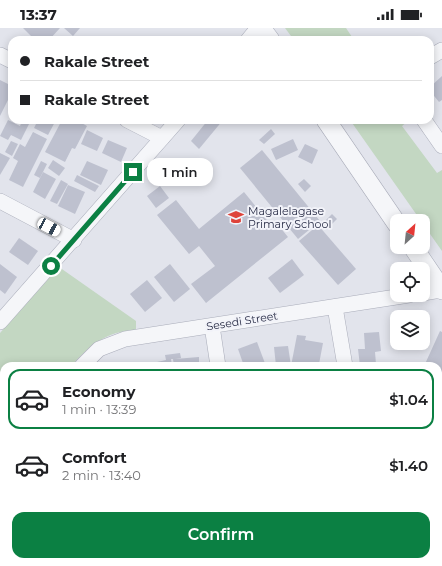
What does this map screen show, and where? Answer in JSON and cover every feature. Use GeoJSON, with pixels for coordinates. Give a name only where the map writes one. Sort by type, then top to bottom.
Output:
{"type":"FeatureCollection","features":[{"type":"Feature","properties":{"kind":"street"},"geometry":{"type":"LineString","coordinates":[[251,36],[258,28]]}},
{"type":"Feature","properties":{"kind":"street"},"geometry":{"type":"LineString","coordinates":[[134,124],[162,138]]}},
{"type":"Feature","properties":{"kind":"street"},"geometry":{"type":"LineString","coordinates":[[0,322],[74,240],[174,124]]}},
{"type":"Feature","properties":{"kind":"street"},"geometry":{"type":"LineString","coordinates":[[329,124],[390,214]]}},
{"type":"Feature","properties":{"kind":"street"},"geometry":{"type":"LineString","coordinates":[[427,124],[442,146]]}},
{"type":"Feature","properties":{"kind":"street"},"geometry":{"type":"LineString","coordinates":[[0,201],[74,240]]}},
{"type":"Feature","properties":{"kind":"street"},"geometry":{"type":"LineString","coordinates":[[418,254],[442,290],[430,292]]}},
{"type":"Feature","properties":{"kind":"street","name":"Sesedi Street"},"geometry":{"type":"LineString","coordinates":[[86,362],[100,349],[111,343],[125,339],[390,298]]}},
{"type":"Feature","properties":{"kind":"street"},"geometry":{"type":"LineString","coordinates":[[335,307],[344,362]]}},
{"type":"Feature","properties":{"kind":"street"},"geometry":{"type":"LineString","coordinates":[[212,326],[217,362]]}},
{"type":"Feature","properties":{"kind":"green space"},"geometry":{"type":"Polygon","coordinates":[[[285,28],[346,28],[351,36],[291,36],[285,28]]]}},
{"type":"Feature","properties":{"kind":"green space"},"geometry":{"type":"Polygon","coordinates":[[[353,124],[404,124],[402,126],[437,173],[442,170],[442,251],[430,234],[430,214],[416,214],[353,124]]]}},
{"type":"Feature","properties":{"kind":"green space"},"geometry":{"type":"Polygon","coordinates":[[[59,267],[136,321],[136,330],[116,333],[100,340],[75,362],[0,362],[0,333],[59,267]]]}},
{"type":"Feature","properties":{"kind":"building"},"geometry":{"type":"Polygon","coordinates":[[[23,28],[60,28],[53,36],[31,36],[23,28]]]}},
{"type":"Feature","properties":{"kind":"building"},"geometry":{"type":"Polygon","coordinates":[[[64,28],[80,28],[73,36],[64,28]]]}},
{"type":"Feature","properties":{"kind":"building"},"geometry":{"type":"Polygon","coordinates":[[[442,76],[442,100],[439,102],[434,96],[434,83],[442,76]]]}},
{"type":"Feature","properties":{"kind":"building"},"geometry":{"type":"Polygon","coordinates":[[[0,80],[8,84],[8,100],[0,116],[0,80]]]}},
{"type":"Feature","properties":{"kind":"building"},"geometry":{"type":"Polygon","coordinates":[[[8,120],[8,124],[16,124],[20,126],[21,124],[29,124],[21,140],[11,135],[8,140],[0,136],[8,120]]]}},
{"type":"Feature","properties":{"kind":"building"},"geometry":{"type":"Polygon","coordinates":[[[36,124],[54,124],[48,135],[34,128],[36,124]]]}},
{"type":"Feature","properties":{"kind":"building"},"geometry":{"type":"Polygon","coordinates":[[[60,124],[83,124],[87,126],[75,149],[72,148],[65,162],[45,152],[60,124]]]}},
{"type":"Feature","properties":{"kind":"building"},"geometry":{"type":"Polygon","coordinates":[[[205,124],[220,124],[199,149],[191,141],[205,124]]]}},
{"type":"Feature","properties":{"kind":"building"},"geometry":{"type":"Polygon","coordinates":[[[271,129],[275,134],[264,144],[259,140],[271,129]]]}},
{"type":"Feature","properties":{"kind":"building"},"geometry":{"type":"Polygon","coordinates":[[[87,130],[103,138],[97,151],[81,144],[87,130]]]}},
{"type":"Feature","properties":{"kind":"building"},"geometry":{"type":"Polygon","coordinates":[[[33,132],[47,139],[23,187],[9,180],[18,161],[13,158],[20,144],[25,147],[33,132]]]}},
{"type":"Feature","properties":{"kind":"building"},"geometry":{"type":"Polygon","coordinates":[[[293,139],[298,150],[276,160],[271,149],[293,139]]]}},
{"type":"Feature","properties":{"kind":"building"},"geometry":{"type":"Polygon","coordinates":[[[108,140],[127,148],[121,162],[102,153],[108,140]]]}},
{"type":"Feature","properties":{"kind":"building"},"geometry":{"type":"Polygon","coordinates":[[[11,141],[18,144],[12,156],[5,152],[11,141]]]}},
{"type":"Feature","properties":{"kind":"building"},"geometry":{"type":"Polygon","coordinates":[[[305,144],[318,150],[312,164],[298,157],[305,144]]]}},
{"type":"Feature","properties":{"kind":"building"},"geometry":{"type":"Polygon","coordinates":[[[262,150],[320,221],[298,239],[240,168],[262,150]]]}},
{"type":"Feature","properties":{"kind":"building"},"geometry":{"type":"Polygon","coordinates":[[[0,153],[10,158],[0,175],[0,153]]]}},
{"type":"Feature","properties":{"kind":"building"},"geometry":{"type":"Polygon","coordinates":[[[53,160],[65,168],[59,176],[48,168],[53,160]]]}},
{"type":"Feature","properties":{"kind":"building"},"geometry":{"type":"Polygon","coordinates":[[[41,161],[47,164],[40,178],[34,175],[41,161]]]}},
{"type":"Feature","properties":{"kind":"building"},"geometry":{"type":"Polygon","coordinates":[[[87,161],[108,170],[101,185],[80,175],[87,161]]]}},
{"type":"Feature","properties":{"kind":"building"},"geometry":{"type":"Polygon","coordinates":[[[43,172],[56,179],[45,199],[33,192],[43,172]]]}},
{"type":"Feature","properties":{"kind":"building"},"geometry":{"type":"Polygon","coordinates":[[[77,175],[99,186],[95,192],[74,181],[77,175]]]}},
{"type":"Feature","properties":{"kind":"building"},"geometry":{"type":"Polygon","coordinates":[[[304,179],[311,186],[305,192],[298,184],[304,179]]]}},
{"type":"Feature","properties":{"kind":"building"},"geometry":{"type":"Polygon","coordinates":[[[61,180],[68,184],[57,204],[50,201],[61,180]]]}},
{"type":"Feature","properties":{"kind":"building"},"geometry":{"type":"Polygon","coordinates":[[[68,185],[85,192],[75,214],[58,206],[68,185]]]}},
{"type":"Feature","properties":{"kind":"building"},"geometry":{"type":"Polygon","coordinates":[[[160,186],[169,198],[156,208],[147,196],[160,186]]]}},
{"type":"Feature","properties":{"kind":"building"},"geometry":{"type":"Polygon","coordinates":[[[244,192],[275,230],[279,226],[288,237],[206,303],[191,284],[215,266],[199,246],[189,254],[157,215],[176,200],[199,229],[244,192]]]}},
{"type":"Feature","properties":{"kind":"building"},"geometry":{"type":"Polygon","coordinates":[[[332,214],[337,219],[326,230],[321,225],[332,214]]]}},
{"type":"Feature","properties":{"kind":"building"},"geometry":{"type":"Polygon","coordinates":[[[318,225],[356,269],[338,285],[299,241],[318,225]]]}},
{"type":"Feature","properties":{"kind":"building"},"geometry":{"type":"Polygon","coordinates":[[[19,238],[38,251],[28,265],[9,252],[19,238]]]}},
{"type":"Feature","properties":{"kind":"building"},"geometry":{"type":"Polygon","coordinates":[[[292,259],[304,275],[280,293],[268,278],[292,259]]]}},
{"type":"Feature","properties":{"kind":"building"},"geometry":{"type":"Polygon","coordinates":[[[0,264],[17,277],[5,294],[0,290],[0,264]]]}},
{"type":"Feature","properties":{"kind":"building"},"geometry":{"type":"Polygon","coordinates":[[[170,264],[190,289],[174,302],[154,277],[170,264]]]}},
{"type":"Feature","properties":{"kind":"building"},"geometry":{"type":"Polygon","coordinates":[[[147,280],[162,298],[145,312],[130,294],[147,280]]]}},
{"type":"Feature","properties":{"kind":"building"},"geometry":{"type":"Polygon","coordinates":[[[440,331],[442,332],[442,362],[426,362],[440,331]]]}},
{"type":"Feature","properties":{"kind":"building"},"geometry":{"type":"Polygon","coordinates":[[[379,332],[381,351],[375,352],[376,362],[360,362],[358,349],[365,349],[364,333],[379,332]]]}},
{"type":"Feature","properties":{"kind":"building"},"geometry":{"type":"Polygon","coordinates":[[[297,335],[306,336],[305,340],[323,343],[319,362],[292,362],[297,335]]]}},
{"type":"Feature","properties":{"kind":"building"},"geometry":{"type":"Polygon","coordinates":[[[257,342],[264,362],[243,362],[238,349],[257,342]]]}},
{"type":"Feature","properties":{"kind":"building"},"geometry":{"type":"Polygon","coordinates":[[[288,346],[290,362],[276,362],[274,347],[288,346]]]}},
{"type":"Feature","properties":{"kind":"building"},"geometry":{"type":"Polygon","coordinates":[[[180,353],[181,358],[175,359],[199,357],[199,362],[173,362],[173,359],[171,359],[171,362],[157,362],[166,360],[165,355],[180,353]]]}},
{"type":"Feature","properties":{"kind":"place","name":"Magalelagase Primary School"},"geometry":{"type":"Point","coordinates":[236,217]}},
{"type":"Feature","properties":{"kind":"route"},"geometry":{"type":"LineString","coordinates":[[51,266],[133,172]]}}]}
